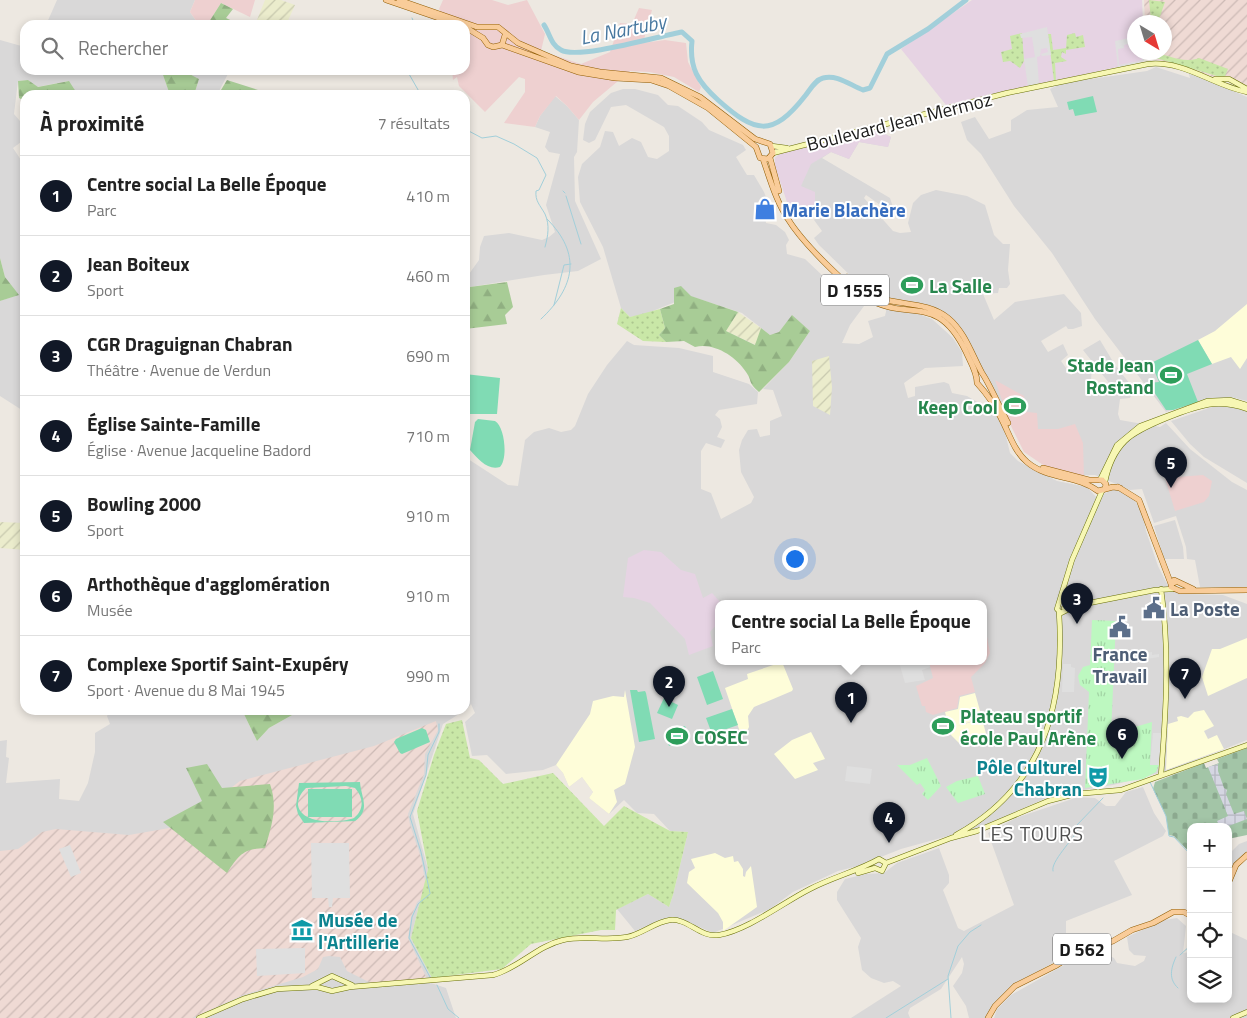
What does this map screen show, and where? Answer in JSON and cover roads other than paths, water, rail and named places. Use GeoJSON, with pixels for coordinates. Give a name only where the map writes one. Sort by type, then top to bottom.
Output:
{"type":"FeatureCollection","features":[{"type":"Feature","properties":{"kind":"main road"},"geometry":{"type":"LineString","coordinates":[[386,0],[444,20]]}},
{"type":"Feature","properties":{"kind":"main road"},"geometry":{"type":"LineString","coordinates":[[398,0],[457,20]]}},
{"type":"Feature","properties":{"kind":"main road"},"geometry":{"type":"LineString","coordinates":[[470,25],[477,27],[498,27],[505,35],[537,56],[585,69],[652,76],[671,82],[700,97],[762,143],[772,146],[771,156],[763,159],[757,154],[756,149],[708,108],[669,86],[651,80],[593,76],[502,45],[493,48],[488,45],[485,39],[470,30]]}},
{"type":"Feature","properties":{"kind":"main road"},"geometry":{"type":"LineString","coordinates":[[485,39],[486,33],[490,28]]}},
{"type":"Feature","properties":{"kind":"main road"},"geometry":{"type":"LineString","coordinates":[[502,45],[505,35]]}},
{"type":"Feature","properties":{"kind":"main road"},"geometry":{"type":"LineString","coordinates":[[756,149],[762,143]]}},
{"type":"Feature","properties":{"kind":"main road","name":"D 1555"},"geometry":{"type":"LineString","coordinates":[[771,156],[777,186],[787,211],[798,227],[827,258],[867,293],[890,301],[926,308],[948,319],[964,339],[981,377]]}},
{"type":"Feature","properties":{"kind":"main road","name":"D 1555"},"geometry":{"type":"LineString","coordinates":[[763,159],[788,219],[819,255],[865,298],[892,307],[929,313],[946,322],[961,342],[981,377]]}},
{"type":"Feature","properties":{"kind":"main road"},"geometry":{"type":"LineString","coordinates":[[1095,489],[1088,483],[1052,476],[1027,462],[1016,449],[996,409],[977,384],[981,377],[987,379],[987,384],[1015,441],[1029,460],[1051,472],[1120,488],[1139,500],[1166,574],[1174,585],[1196,590],[1247,590]]}},
{"type":"Feature","properties":{"kind":"main road"},"geometry":{"type":"LineString","coordinates":[[981,387],[987,384]]}},
{"type":"Feature","properties":{"kind":"main road"},"geometry":{"type":"LineString","coordinates":[[1095,489],[1102,484]]}},
{"type":"Feature","properties":{"kind":"main road"},"geometry":{"type":"LineString","coordinates":[[1095,489],[1102,484]]}},
{"type":"Feature","properties":{"kind":"main road"},"geometry":{"type":"LineString","coordinates":[[1232,874],[1236,865],[1247,855]]}},
{"type":"Feature","properties":{"kind":"main road","name":"D 562"},"geometry":{"type":"LineString","coordinates":[[988,1018],[996,1006],[1015,986],[1057,965],[1081,950],[1113,941],[1132,930],[1153,923],[1173,912],[1187,914]]}},
{"type":"Feature","properties":{"kind":"street","name":"Boulevard Jean Mermoz"},"geometry":{"type":"LineString","coordinates":[[771,156],[788,148],[1009,93],[1156,63],[1169,65],[1224,82]]}},
{"type":"Feature","properties":{"kind":"street"},"geometry":{"type":"LineString","coordinates":[[1228,78],[1244,90],[1229,87],[1224,82],[1228,78]]}},
{"type":"Feature","properties":{"kind":"street"},"geometry":{"type":"LineString","coordinates":[[1229,87],[1231,81]]}},
{"type":"Feature","properties":{"kind":"street","name":"Boulevard Jean Mermoz"},"geometry":{"type":"LineString","coordinates":[[772,146],[788,148]]}},
{"type":"Feature","properties":{"kind":"street"},"geometry":{"type":"LineString","coordinates":[[951,838],[972,825],[1003,801],[1019,782],[1035,757],[1050,724],[1056,702],[1059,679],[1061,609],[1065,583],[1102,484],[1123,440],[1142,429],[1204,406],[1224,404],[1247,407]]}},
{"type":"Feature","properties":{"kind":"street"},"geometry":{"type":"LineString","coordinates":[[1095,489],[1095,505]]}},
{"type":"Feature","properties":{"kind":"street"},"geometry":{"type":"LineString","coordinates":[[1061,609],[1174,585]]}},
{"type":"Feature","properties":{"kind":"street"},"geometry":{"type":"LineString","coordinates":[[1161,589],[1168,649],[1161,775]]}},
{"type":"Feature","properties":{"kind":"street"},"geometry":{"type":"LineString","coordinates":[[875,866],[882,871],[886,863],[951,838],[977,832],[1038,805],[1075,794],[1108,793],[1247,745]]}},
{"type":"Feature","properties":{"kind":"street"},"geometry":{"type":"LineString","coordinates":[[199,1018],[257,994],[277,990],[308,987],[326,988],[332,991],[362,986],[493,975],[503,972],[536,951],[553,943],[570,939],[626,937],[670,920],[681,922],[710,935],[723,934],[769,912],[812,888],[875,866],[881,859],[886,863]]}},
{"type":"Feature","properties":{"kind":"street"},"geometry":{"type":"LineString","coordinates":[[308,987],[332,976],[339,981],[362,986]]}},
{"type":"Feature","properties":{"kind":"street"},"geometry":{"type":"LineString","coordinates":[[326,979],[326,988]]}},
{"type":"Feature","properties":{"kind":"street"},"geometry":{"type":"LineString","coordinates":[[338,989],[339,981]]}},
{"type":"Feature","properties":{"kind":"street"},"geometry":{"type":"LineString","coordinates":[[1233,1018],[1247,1012]]}},
{"type":"Feature","properties":{"kind":"waterway","name":"La Nartuby"},"geometry":{"type":"LineString","coordinates":[[544,25],[555,45],[561,50],[570,52],[601,50],[682,32],[692,41],[691,51],[694,67],[696,74],[705,87],[731,111],[753,124],[763,126],[783,119],[820,79],[833,77],[863,90],[870,88],[887,54],[928,29],[966,0]]}},
{"type":"Feature","properties":{"kind":"waterway"},"geometry":{"type":"LineString","coordinates":[[410,75],[418,90]]}},
{"type":"Feature","properties":{"kind":"waterway"},"geometry":{"type":"LineString","coordinates":[[470,132],[482,138],[496,136],[537,158],[546,175],[539,190],[536,191],[537,200],[548,222],[548,235],[545,247]]}},
{"type":"Feature","properties":{"kind":"waterway"},"geometry":{"type":"LineString","coordinates":[[566,196],[581,244]]}},
{"type":"Feature","properties":{"kind":"waterway"},"geometry":{"type":"LineString","coordinates":[[541,319],[561,295],[567,283],[570,270],[566,245],[547,219]]}},
{"type":"Feature","properties":{"kind":"waterway"},"geometry":{"type":"LineString","coordinates":[[554,305],[564,265],[571,264]]}},
{"type":"Feature","properties":{"kind":"waterway"},"geometry":{"type":"LineString","coordinates":[[430,893],[421,852],[410,817],[426,775],[428,755],[439,732],[439,724]]}},
{"type":"Feature","properties":{"kind":"waterway"},"geometry":{"type":"LineString","coordinates":[[1150,782],[1166,816],[1169,836],[1174,837],[1187,851]]}},
{"type":"Feature","properties":{"kind":"waterway"},"geometry":{"type":"LineString","coordinates":[[1077,825],[1103,798]]}},
{"type":"Feature","properties":{"kind":"waterway"},"geometry":{"type":"LineString","coordinates":[[1053,871],[1058,857],[1079,828]]}},
{"type":"Feature","properties":{"kind":"waterway"},"geometry":{"type":"LineString","coordinates":[[430,894],[418,904],[412,917],[409,938],[430,977]]}},
{"type":"Feature","properties":{"kind":"waterway"},"geometry":{"type":"LineString","coordinates":[[951,1018],[948,976],[958,946],[970,932],[981,925]]}},
{"type":"Feature","properties":{"kind":"waterway"},"geometry":{"type":"LineString","coordinates":[[1180,955],[1187,949]]}},
{"type":"Feature","properties":{"kind":"waterway"},"geometry":{"type":"LineString","coordinates":[[1176,957],[1171,973],[1173,981],[1178,988]]}},
{"type":"Feature","properties":{"kind":"waterway"},"geometry":{"type":"LineString","coordinates":[[886,1018],[948,979]]}},
{"type":"Feature","properties":{"kind":"waterway"},"geometry":{"type":"LineString","coordinates":[[437,985],[448,1009],[459,1018]]}},
{"type":"Feature","properties":{"kind":"place","name":"Marie Blachère"},"geometry":{"type":"Point","coordinates":[765,209]}},
{"type":"Feature","properties":{"kind":"place","name":"La Salle"},"geometry":{"type":"Point","coordinates":[912,285]}},
{"type":"Feature","properties":{"kind":"place","name":"Stade Jean Rostand"},"geometry":{"type":"Point","coordinates":[1171,375]}},
{"type":"Feature","properties":{"kind":"place","name":"Keep Cool"},"geometry":{"type":"Point","coordinates":[1015,406]}},
{"type":"Feature","properties":{"kind":"place","name":"Bowling 2000"},"geometry":{"type":"Point","coordinates":[1171,488]}},
{"type":"Feature","properties":{"kind":"place","name":"La Poste"},"geometry":{"type":"Point","coordinates":[1154,608]}},
{"type":"Feature","properties":{"kind":"place","name":"CGR Draguignan Chabran"},"geometry":{"type":"Point","coordinates":[1077,624]}},
{"type":"Feature","properties":{"kind":"place","name":"France Travail"},"geometry":{"type":"Point","coordinates":[1120,627]}},
{"type":"Feature","properties":{"kind":"place","name":"Complexe Sportif Saint-Exupéry"},"geometry":{"type":"Point","coordinates":[1185,699]}},
{"type":"Feature","properties":{"kind":"place","name":"Jean Boiteux"},"geometry":{"type":"Point","coordinates":[669,707]}},
{"type":"Feature","properties":{"kind":"place","name":"Centre social La Belle Époque"},"geometry":{"type":"Point","coordinates":[851,723]}},
{"type":"Feature","properties":{"kind":"place","name":"Plateau sportif école Paul Arène"},"geometry":{"type":"Point","coordinates":[943,726]}},
{"type":"Feature","properties":{"kind":"place","name":"COSEC"},"geometry":{"type":"Point","coordinates":[677,736]}},
{"type":"Feature","properties":{"kind":"place","name":"Arthothèque d'agglomération"},"geometry":{"type":"Point","coordinates":[1122,759]}},
{"type":"Feature","properties":{"kind":"place","name":"Pôle Culturel Chabran"},"geometry":{"type":"Point","coordinates":[1098,777]}},
{"type":"Feature","properties":{"kind":"place","name":"Église Sainte-Famille"},"geometry":{"type":"Point","coordinates":[889,843]}},
{"type":"Feature","properties":{"kind":"place","name":"Musée de l'Artillerie"},"geometry":{"type":"Point","coordinates":[302,930]}},
{"type":"Feature","properties":{"kind":"district","name":"LES TOURS"},"geometry":{"type":"Point","coordinates":[1032,833]}}]}
